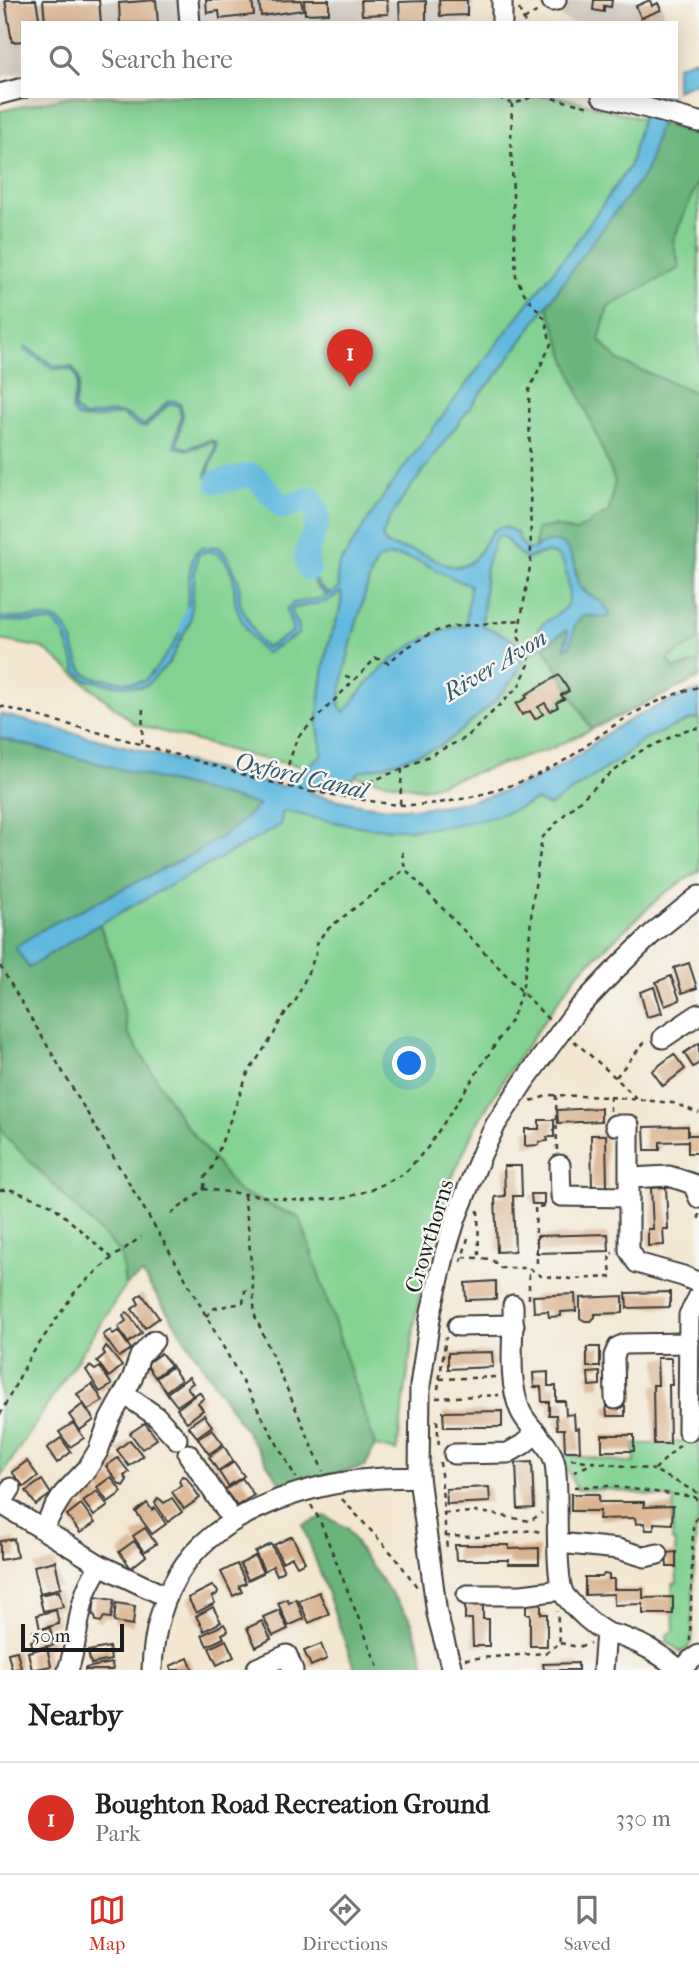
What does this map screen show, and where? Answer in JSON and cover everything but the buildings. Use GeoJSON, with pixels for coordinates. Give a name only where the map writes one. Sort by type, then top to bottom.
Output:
{"type":"FeatureCollection","features":[{"type":"Feature","properties":{"kind":"street"},"geometry":{"type":"LineString","coordinates":[[188,0],[190,21]]}},
{"type":"Feature","properties":{"kind":"street"},"geometry":{"type":"LineString","coordinates":[[502,0],[502,21]]}},
{"type":"Feature","properties":{"kind":"street"},"geometry":{"type":"LineString","coordinates":[[0,94],[21,89]]}},
{"type":"Feature","properties":{"kind":"street"},"geometry":{"type":"LineString","coordinates":[[600,102],[640,107],[699,122]]}},
{"type":"Feature","properties":{"kind":"street","name":"Crowthorns"},"geometry":{"type":"LineString","coordinates":[[459,1664],[437,1614],[419,1477],[420,1386],[431,1312],[445,1253],[477,1166],[496,1124],[560,1032],[614,971],[652,934],[699,896]]}},
{"type":"Feature","properties":{"kind":"street"},"geometry":{"type":"LineString","coordinates":[[663,1038],[699,1014]]}},
{"type":"Feature","properties":{"kind":"street"},"geometry":{"type":"LineString","coordinates":[[615,1125],[629,1125],[629,1250],[637,1263],[699,1283]]}},
{"type":"Feature","properties":{"kind":"street"},"geometry":{"type":"LineString","coordinates":[[560,1165],[561,1196],[630,1188],[669,1176],[693,1184],[699,1198]]}},
{"type":"Feature","properties":{"kind":"street"},"geometry":{"type":"LineString","coordinates":[[688,1431],[694,1381],[689,1343],[689,1315],[699,1296]]}},
{"type":"Feature","properties":{"kind":"street"},"geometry":{"type":"LineString","coordinates":[[513,1305],[514,1385],[522,1414],[555,1462],[559,1540],[558,1590],[606,1635],[626,1638],[688,1664]]}},
{"type":"Feature","properties":{"kind":"street"},"geometry":{"type":"LineString","coordinates":[[452,1331],[514,1325]]}},
{"type":"Feature","properties":{"kind":"street"},"geometry":{"type":"LineString","coordinates":[[42,1529],[64,1493],[87,1469],[98,1451],[139,1356],[154,1341]]}},
{"type":"Feature","properties":{"kind":"street"},"geometry":{"type":"LineString","coordinates":[[615,1399],[614,1356],[618,1347],[625,1344],[689,1343]]}},
{"type":"Feature","properties":{"kind":"street"},"geometry":{"type":"LineString","coordinates":[[128,1386],[141,1405],[156,1416],[182,1446],[233,1521]]}},
{"type":"Feature","properties":{"kind":"street"},"geometry":{"type":"LineString","coordinates":[[444,1455],[508,1453],[537,1433]]}},
{"type":"Feature","properties":{"kind":"street"},"geometry":{"type":"LineString","coordinates":[[152,1670],[153,1644],[167,1597],[185,1563],[223,1527],[287,1496],[329,1485],[370,1479],[419,1477]]}},
{"type":"Feature","properties":{"kind":"street"},"geometry":{"type":"LineString","coordinates":[[4,1498],[42,1529],[100,1565],[167,1597]]}},
{"type":"Feature","properties":{"kind":"street"},"geometry":{"type":"LineString","coordinates":[[559,1540],[618,1549],[645,1557],[657,1554]]}},
{"type":"Feature","properties":{"kind":"street"},"geometry":{"type":"LineString","coordinates":[[68,1670],[73,1658],[83,1598],[100,1565]]}},
{"type":"Feature","properties":{"kind":"street"},"geometry":{"type":"LineString","coordinates":[[467,1595],[522,1595],[558,1590]]}},
{"type":"Feature","properties":{"kind":"street"},"geometry":{"type":"LineString","coordinates":[[603,1670],[606,1635]]}},
{"type":"Feature","properties":{"kind":"street"},"geometry":{"type":"LineString","coordinates":[[257,1668],[287,1656],[293,1670]]}},
{"type":"Feature","properties":{"kind":"path"},"geometry":{"type":"LineString","coordinates":[[501,98],[503,102],[512,104],[529,98]]}},
{"type":"Feature","properties":{"kind":"path"},"geometry":{"type":"LineString","coordinates":[[562,98],[600,102]]}},
{"type":"Feature","properties":{"kind":"path"},"geometry":{"type":"LineString","coordinates":[[311,792],[344,792],[407,767],[467,737],[519,686],[530,662],[518,636],[531,561],[529,390],[551,344],[545,319],[524,293],[516,277],[512,104]]}},
{"type":"Feature","properties":{"kind":"path"},"geometry":{"type":"LineString","coordinates":[[282,784],[297,738],[376,658],[388,663],[431,633],[464,625],[521,620]]}},
{"type":"Feature","properties":{"kind":"path"},"geometry":{"type":"LineString","coordinates":[[345,676],[356,679]]}},
{"type":"Feature","properties":{"kind":"path"},"geometry":{"type":"LineString","coordinates":[[0,706],[311,792],[416,804],[467,797],[520,782],[572,757],[608,729],[642,710],[675,694],[699,687]]}},
{"type":"Feature","properties":{"kind":"path"},"geometry":{"type":"LineString","coordinates":[[142,744],[143,705]]}},
{"type":"Feature","properties":{"kind":"path"},"geometry":{"type":"LineString","coordinates":[[171,1214],[204,1189],[301,1201],[345,1198],[373,1189],[404,1174],[428,1147],[512,1019],[522,991],[542,838],[605,778],[641,751],[686,730],[699,728]]}},
{"type":"Feature","properties":{"kind":"path"},"geometry":{"type":"LineString","coordinates":[[400,804],[402,769]]}},
{"type":"Feature","properties":{"kind":"path"},"geometry":{"type":"LineString","coordinates":[[402,852],[405,869],[560,1032],[615,1077],[638,1100]]}},
{"type":"Feature","properties":{"kind":"path"},"geometry":{"type":"LineString","coordinates":[[204,1189],[205,1177],[212,1168],[248,1073],[296,1000],[316,954],[316,945],[325,931],[405,869]]}},
{"type":"Feature","properties":{"kind":"path"},"geometry":{"type":"LineString","coordinates":[[0,966],[206,1316],[215,1308],[243,1303],[245,1291],[253,1290]]}},
{"type":"Feature","properties":{"kind":"path"},"geometry":{"type":"LineString","coordinates":[[615,1077],[648,1037],[663,1038]]}},
{"type":"Feature","properties":{"kind":"path"},"geometry":{"type":"LineString","coordinates":[[534,1092],[531,1101],[550,1095],[638,1100],[673,1103],[699,1113]]}},
{"type":"Feature","properties":{"kind":"path"},"geometry":{"type":"LineString","coordinates":[[556,1095],[557,1158],[560,1165]]}},
{"type":"Feature","properties":{"kind":"path"},"geometry":{"type":"LineString","coordinates":[[0,1190],[12,1190],[52,1205],[112,1258]]}},
{"type":"Feature","properties":{"kind":"path"},"geometry":{"type":"LineString","coordinates":[[244,1195],[255,1316],[329,1485],[396,1558],[421,1592]]}},
{"type":"Feature","properties":{"kind":"path"},"geometry":{"type":"LineString","coordinates":[[537,1264],[534,1207],[550,1205],[561,1196]]}},
{"type":"Feature","properties":{"kind":"path"},"geometry":{"type":"LineString","coordinates":[[474,1219],[478,1207],[479,1257]]}},
{"type":"Feature","properties":{"kind":"path"},"geometry":{"type":"LineString","coordinates":[[699,1211],[699,1223]]}},
{"type":"Feature","properties":{"kind":"path"},"geometry":{"type":"LineString","coordinates":[[460,1264],[470,1232]]}},
{"type":"Feature","properties":{"kind":"path"},"geometry":{"type":"LineString","coordinates":[[0,1415],[28,1360],[77,1289],[141,1237]]}},
{"type":"Feature","properties":{"kind":"path"},"geometry":{"type":"LineString","coordinates":[[463,1257],[491,1259],[501,1268],[529,1268],[541,1276],[571,1279],[611,1278],[609,1254],[629,1250]]}},
{"type":"Feature","properties":{"kind":"path"},"geometry":{"type":"LineString","coordinates":[[513,1305],[529,1306],[529,1268]]}},
{"type":"Feature","properties":{"kind":"path"},"geometry":{"type":"LineString","coordinates":[[452,1331],[436,1398],[514,1385]]}},
{"type":"Feature","properties":{"kind":"path"},"geometry":{"type":"LineString","coordinates":[[440,1379],[514,1385]]}},
{"type":"Feature","properties":{"kind":"path"},"geometry":{"type":"LineString","coordinates":[[437,1411],[444,1455],[446,1550]]}},
{"type":"Feature","properties":{"kind":"path"},"geometry":{"type":"LineString","coordinates":[[654,1470],[677,1450],[688,1431]]}},
{"type":"Feature","properties":{"kind":"path"},"geometry":{"type":"LineString","coordinates":[[551,1454],[564,1459],[654,1470],[698,1494]]}},
{"type":"Feature","properties":{"kind":"path"},"geometry":{"type":"LineString","coordinates":[[530,1521],[557,1490],[596,1462]]}},
{"type":"Feature","properties":{"kind":"path"},"geometry":{"type":"LineString","coordinates":[[557,1490],[608,1486],[698,1494]]}},
{"type":"Feature","properties":{"kind":"path"},"geometry":{"type":"LineString","coordinates":[[698,1494],[699,1505]]}},
{"type":"Feature","properties":{"kind":"path"},"geometry":{"type":"LineString","coordinates":[[444,1513],[481,1512],[530,1521]]}},
{"type":"Feature","properties":{"kind":"path"},"geometry":{"type":"LineString","coordinates":[[688,1664],[693,1527],[699,1513]]}},
{"type":"Feature","properties":{"kind":"path"},"geometry":{"type":"LineString","coordinates":[[530,1521],[533,1530]]}},
{"type":"Feature","properties":{"kind":"path"},"geometry":{"type":"LineString","coordinates":[[445,1536],[477,1537],[533,1530],[559,1540]]}},
{"type":"Feature","properties":{"kind":"path"},"geometry":{"type":"LineString","coordinates":[[558,1590],[560,1643]]}},
{"type":"Feature","properties":{"kind":"path"},"geometry":{"type":"LineString","coordinates":[[459,1664],[545,1653],[560,1643],[578,1647],[606,1635]]}},
{"type":"Feature","properties":{"kind":"shaded area"},"geometry":{"type":"Polygon","coordinates":[[[0,0],[473,0],[473,21],[21,21],[21,72],[0,77],[0,0]]]}},
{"type":"Feature","properties":{"kind":"shaded area"},"geometry":{"type":"Polygon","coordinates":[[[580,0],[660,0],[667,21],[568,21],[550,10],[580,0]]]}},
{"type":"Feature","properties":{"kind":"green space"},"geometry":{"type":"Polygon","coordinates":[[[62,98],[564,98],[699,134],[699,678],[550,749],[423,789],[254,757],[135,724],[43,648],[0,640],[0,111],[62,98]]]}},
{"type":"Feature","properties":{"kind":"green space"},"geometry":{"type":"Polygon","coordinates":[[[661,123],[699,137],[699,179],[673,241],[680,268],[608,307],[599,340],[619,361],[699,394],[699,640],[668,659],[674,669],[699,662],[699,678],[591,729],[544,646],[566,630],[565,647],[569,647],[575,625],[582,616],[608,617],[609,614],[603,603],[590,596],[579,585],[574,561],[566,547],[535,549],[536,529],[555,526],[575,532],[609,511],[615,481],[547,306],[586,250],[661,123]]]}},
{"type":"Feature","properties":{"kind":"green space"},"geometry":{"type":"Polygon","coordinates":[[[699,718],[699,871],[662,895],[577,974],[507,1074],[476,1125],[451,1180],[430,1246],[416,1313],[397,1451],[375,1446],[300,1218],[239,1192],[181,1119],[128,1033],[114,962],[96,915],[275,809],[352,825],[399,829],[469,822],[504,813],[536,800],[549,806],[620,759],[642,740],[699,718]]]}},
{"type":"Feature","properties":{"kind":"green space"},"geometry":{"type":"Polygon","coordinates":[[[0,738],[275,809],[96,916],[114,962],[128,1033],[181,1119],[239,1192],[300,1218],[375,1446],[365,1467],[303,1481],[280,1483],[142,1274],[125,1286],[121,1253],[5,1136],[0,1125],[0,738]]]}},
{"type":"Feature","properties":{"kind":"green space"},"geometry":{"type":"Polygon","coordinates":[[[0,1125],[6,1136],[121,1253],[125,1286],[0,1478],[0,1125]]]}},
{"type":"Feature","properties":{"kind":"green space"},"geometry":{"type":"Polygon","coordinates":[[[699,1437],[699,1520],[696,1527],[693,1636],[688,1647],[681,1652],[667,1641],[667,1635],[674,1631],[672,1584],[677,1583],[675,1542],[672,1541],[674,1499],[609,1489],[577,1490],[560,1454],[635,1463],[634,1444],[670,1444],[699,1437]]]}},
{"type":"Feature","properties":{"kind":"green space"},"geometry":{"type":"Polygon","coordinates":[[[325,1516],[347,1528],[363,1555],[411,1620],[427,1670],[355,1670],[303,1525],[325,1516]]]}},
{"type":"Feature","properties":{"kind":"water"},"geometry":{"type":"Polygon","coordinates":[[[699,58],[699,81],[678,89],[678,65],[699,58]]]}},
{"type":"Feature","properties":{"kind":"water"},"geometry":{"type":"Polygon","coordinates":[[[647,98],[670,98],[646,172],[406,494],[382,536],[390,546],[428,556],[453,567],[473,560],[488,537],[499,528],[507,528],[517,533],[527,550],[547,542],[556,542],[568,549],[581,588],[601,602],[610,614],[608,617],[582,616],[575,625],[570,647],[565,648],[568,632],[566,630],[522,658],[522,664],[514,678],[496,700],[438,747],[359,772],[342,788],[314,790],[310,793],[362,805],[394,808],[464,802],[487,797],[531,781],[576,757],[635,717],[699,691],[699,718],[642,740],[620,759],[549,806],[536,800],[486,818],[450,826],[415,829],[356,826],[285,811],[281,825],[122,912],[29,968],[15,947],[46,927],[189,856],[235,827],[259,805],[0,738],[0,714],[282,787],[321,755],[319,703],[328,645],[339,612],[341,592],[326,602],[294,608],[291,611],[299,626],[298,634],[266,653],[252,638],[241,618],[235,603],[233,577],[223,558],[206,551],[199,554],[190,622],[169,663],[147,685],[141,687],[87,680],[77,672],[65,636],[52,622],[0,621],[0,617],[54,619],[68,631],[84,672],[95,678],[136,682],[144,681],[156,668],[172,647],[184,623],[191,563],[200,548],[219,547],[229,559],[239,582],[240,604],[259,641],[265,647],[292,632],[287,609],[293,603],[327,595],[318,589],[310,576],[305,555],[318,517],[311,501],[282,509],[266,489],[251,478],[212,483],[206,477],[215,444],[211,442],[188,450],[174,447],[181,416],[179,406],[174,404],[169,404],[146,427],[140,427],[121,414],[88,419],[75,416],[72,406],[77,383],[71,369],[54,369],[24,349],[26,347],[55,366],[72,367],[79,379],[75,410],[84,417],[120,413],[145,425],[168,401],[175,401],[180,404],[183,415],[177,445],[187,448],[210,440],[216,442],[216,451],[208,475],[214,481],[247,474],[259,478],[284,505],[310,498],[318,507],[321,517],[308,554],[313,575],[320,587],[330,594],[339,588],[339,565],[388,489],[576,242],[629,167],[647,98]],[[503,536],[495,539],[486,567],[482,625],[512,639],[520,649],[536,641],[541,626],[565,608],[569,594],[567,575],[557,556],[544,553],[526,559],[503,536]],[[392,556],[379,560],[369,580],[343,679],[339,706],[345,712],[372,678],[408,648],[451,628],[466,625],[470,585],[403,557],[392,556]]]}},
{"type":"Feature","properties":{"kind":"waterway"},"geometry":{"type":"LineString","coordinates":[[218,482],[250,475],[256,477],[283,507],[311,499],[318,521],[306,554],[309,569]]}},
{"type":"Feature","properties":{"kind":"waterway"},"geometry":{"type":"LineString","coordinates":[[181,630],[187,609]]}},
{"type":"Feature","properties":{"kind":"place","name":"Boughton Road Recreation Ground"},"geometry":{"type":"Point","coordinates":[350,387]}},
{"type":"Feature","properties":{"kind":"water label","name":"River Avon"},"geometry":{"type":"Point","coordinates":[495,665]}},
{"type":"Feature","properties":{"kind":"water label","name":"Oxford Canal"},"geometry":{"type":"Point","coordinates":[301,776]}}]}
